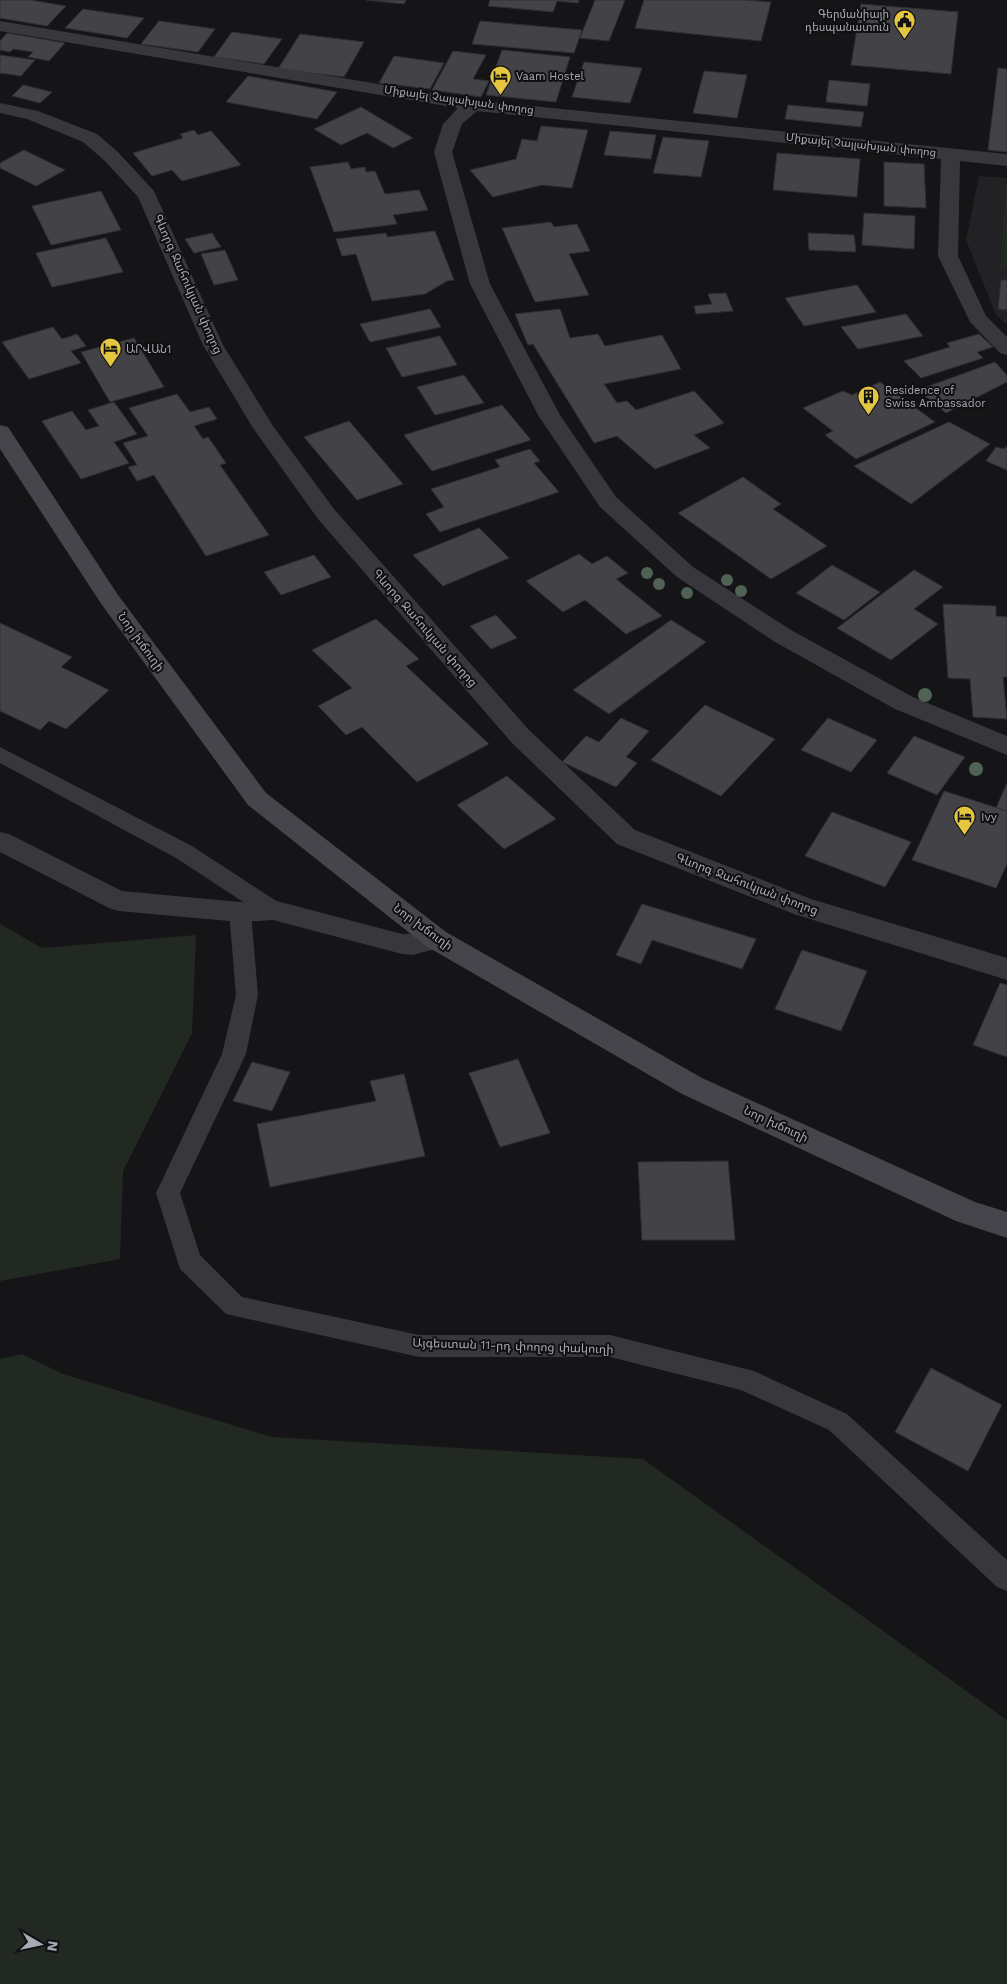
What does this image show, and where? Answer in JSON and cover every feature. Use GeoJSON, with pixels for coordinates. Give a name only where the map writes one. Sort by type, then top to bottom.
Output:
{"type":"FeatureCollection","features":[{"type":"Feature","properties":{"kind":"main road","name":"Նոր խճուղի"},"geometry":{"type":"LineString","coordinates":[[0,432],[110,600],[256,800],[436,939],[692,1086],[967,1212],[1007,1226]]}},
{"type":"Feature","properties":{"kind":"street","name":"Միքայել Չայլախյան փողոց"},"geometry":{"type":"LineString","coordinates":[[0,26],[474,105],[1007,160]]}},
{"type":"Feature","properties":{"kind":"street"},"geometry":{"type":"LineString","coordinates":[[474,105],[458,115],[449,131],[443,152],[480,284],[549,415],[608,502],[685,572],[784,636],[904,703],[1007,746]]}},
{"type":"Feature","properties":{"kind":"street","name":"Գևորգ Ջահուկյան փողոց"},"geometry":{"type":"LineString","coordinates":[[0,108],[32,115],[90,138],[111,156],[147,196],[213,345],[264,428],[326,514],[520,736],[626,837],[802,907],[971,956],[1007,970]]}},
{"type":"Feature","properties":{"kind":"street","name":"Միքայել Չայլախյան փողոց"},"geometry":{"type":"LineString","coordinates":[[951,154],[948,256],[977,318],[1007,349]]}},
{"type":"Feature","properties":{"kind":"street"},"geometry":{"type":"LineString","coordinates":[[0,841],[118,901],[240,912],[273,910],[402,944],[413,945],[436,939]]}},
{"type":"Feature","properties":{"kind":"lane"},"geometry":{"type":"LineString","coordinates":[[0,754],[184,852],[273,910]]}},
{"type":"Feature","properties":{"kind":"lane","name":"Այգեստան 11-րդ փողոց փակուղի"},"geometry":{"type":"LineString","coordinates":[[240,912],[247,995],[234,1054],[168,1193],[189,1261],[235,1306],[419,1346],[610,1346],[745,1379],[838,1422],[1007,1578]]}},
{"type":"Feature","properties":{"kind":"shaded area"},"geometry":{"type":"Polygon","coordinates":[[[979,176],[1007,178],[1007,324],[996,315],[966,240],[979,176]]]}},
{"type":"Feature","properties":{"kind":"shaded area"},"geometry":{"type":"Polygon","coordinates":[[[1006,183],[1007,268],[1000,268],[1006,183]]]}},
{"type":"Feature","properties":{"kind":"shaded area"},"geometry":{"type":"Polygon","coordinates":[[[0,924],[42,948],[196,935],[192,1033],[123,1171],[120,1259],[0,1281],[0,924]]]}},
{"type":"Feature","properties":{"kind":"shaded area"},"geometry":{"type":"Polygon","coordinates":[[[22,1354],[63,1374],[272,1437],[643,1459],[1007,1720],[1007,1984],[0,1984],[0,1359],[22,1354]]]}},
{"type":"Feature","properties":{"kind":"building"},"geometry":{"type":"Polygon","coordinates":[[[0,0],[30,0],[66,6],[47,26],[0,18],[0,0]]]}},
{"type":"Feature","properties":{"kind":"building"},"geometry":{"type":"Polygon","coordinates":[[[366,0],[406,0],[404,4],[366,0]]]}},
{"type":"Feature","properties":{"kind":"building"},"geometry":{"type":"Polygon","coordinates":[[[490,0],[579,0],[578,3],[557,1],[553,12],[488,6],[490,0]]]}},
{"type":"Feature","properties":{"kind":"building"},"geometry":{"type":"Polygon","coordinates":[[[595,0],[625,0],[609,41],[580,38],[595,0]]]}},
{"type":"Feature","properties":{"kind":"building"},"geometry":{"type":"Polygon","coordinates":[[[644,0],[746,0],[771,2],[761,41],[635,28],[644,0]]]}},
{"type":"Feature","properties":{"kind":"building","name":"Գերմանիայի դեսպանատուն"},"geometry":{"type":"Polygon","coordinates":[[[861,4],[958,12],[951,74],[851,65],[861,4]]]}},
{"type":"Feature","properties":{"kind":"building"},"geometry":{"type":"Polygon","coordinates":[[[83,9],[144,18],[127,38],[65,28],[83,9]]]}},
{"type":"Feature","properties":{"kind":"building"},"geometry":{"type":"Polygon","coordinates":[[[159,21],[215,29],[198,52],[141,44],[159,21]]]}},
{"type":"Feature","properties":{"kind":"building"},"geometry":{"type":"Polygon","coordinates":[[[480,21],[582,30],[574,53],[472,44],[480,21]]]}},
{"type":"Feature","properties":{"kind":"building"},"geometry":{"type":"Polygon","coordinates":[[[232,32],[282,39],[264,64],[214,57],[232,32]]]}},
{"type":"Feature","properties":{"kind":"building"},"geometry":{"type":"Polygon","coordinates":[[[7,33],[65,43],[49,61],[28,57],[33,52],[13,49],[10,52],[0,50],[0,41],[7,33]]]}},
{"type":"Feature","properties":{"kind":"building"},"geometry":{"type":"Polygon","coordinates":[[[300,34],[364,42],[344,77],[278,69],[300,34]]]}},
{"type":"Feature","properties":{"kind":"building"},"geometry":{"type":"Polygon","coordinates":[[[502,50],[570,57],[556,102],[486,95],[502,50]]]}},
{"type":"Feature","properties":{"kind":"building"},"geometry":{"type":"Polygon","coordinates":[[[453,51],[486,55],[473,79],[489,81],[481,97],[432,90],[453,51]]]}},
{"type":"Feature","properties":{"kind":"building"},"geometry":{"type":"Polygon","coordinates":[[[0,55],[35,60],[21,76],[0,73],[0,55]]]}},
{"type":"Feature","properties":{"kind":"building"},"geometry":{"type":"Polygon","coordinates":[[[394,56],[444,63],[430,89],[379,83],[394,56]]]}},
{"type":"Feature","properties":{"kind":"building"},"geometry":{"type":"Polygon","coordinates":[[[584,62],[642,68],[630,103],[572,97],[584,62]]]}},
{"type":"Feature","properties":{"kind":"building"},"geometry":{"type":"Polygon","coordinates":[[[998,68],[1007,69],[1007,152],[988,150],[998,68]]]}},
{"type":"Feature","properties":{"kind":"building"},"geometry":{"type":"Polygon","coordinates":[[[704,71],[747,75],[737,118],[693,113],[704,71]]]}},
{"type":"Feature","properties":{"kind":"building"},"geometry":{"type":"Polygon","coordinates":[[[248,76],[337,92],[317,119],[226,102],[248,76]]]}},
{"type":"Feature","properties":{"kind":"building"},"geometry":{"type":"Polygon","coordinates":[[[829,80],[870,84],[867,106],[826,102],[829,80]]]}},
{"type":"Feature","properties":{"kind":"building"},"geometry":{"type":"Polygon","coordinates":[[[23,85],[52,92],[40,103],[12,96],[23,85]]]}},
{"type":"Feature","properties":{"kind":"building"},"geometry":{"type":"Polygon","coordinates":[[[788,105],[864,112],[861,127],[785,119],[788,105]]]}},
{"type":"Feature","properties":{"kind":"building"},"geometry":{"type":"Polygon","coordinates":[[[361,107],[413,138],[393,148],[367,133],[341,145],[314,129],[361,107]]]}},
{"type":"Feature","properties":{"kind":"building"},"geometry":{"type":"Polygon","coordinates":[[[541,126],[588,130],[572,188],[542,185],[493,197],[470,170],[516,159],[522,139],[537,141],[541,126]]]}},
{"type":"Feature","properties":{"kind":"building"},"geometry":{"type":"Polygon","coordinates":[[[194,130],[198,135],[211,131],[241,165],[182,181],[172,170],[152,176],[133,153],[183,138],[180,134],[194,130]]]}},
{"type":"Feature","properties":{"kind":"building"},"geometry":{"type":"Polygon","coordinates":[[[610,131],[656,135],[651,159],[604,155],[610,131]]]}},
{"type":"Feature","properties":{"kind":"building"},"geometry":{"type":"Polygon","coordinates":[[[663,137],[709,141],[701,177],[653,173],[663,137]]]}},
{"type":"Feature","properties":{"kind":"building"},"geometry":{"type":"Polygon","coordinates":[[[24,150],[65,170],[36,186],[0,168],[0,163],[24,150]]]}},
{"type":"Feature","properties":{"kind":"building"},"geometry":{"type":"Polygon","coordinates":[[[777,153],[860,159],[857,197],[773,190],[777,153]]]}},
{"type":"Feature","properties":{"kind":"building"},"geometry":{"type":"Polygon","coordinates":[[[348,162],[351,169],[365,167],[366,172],[375,171],[385,194],[419,190],[428,210],[393,215],[397,224],[334,232],[310,167],[348,162]]]}},
{"type":"Feature","properties":{"kind":"building"},"geometry":{"type":"Polygon","coordinates":[[[884,162],[924,164],[926,208],[884,206],[884,162]]]}},
{"type":"Feature","properties":{"kind":"building"},"geometry":{"type":"Polygon","coordinates":[[[101,191],[121,230],[51,245],[32,206],[101,191]]]}},
{"type":"Feature","properties":{"kind":"building"},"geometry":{"type":"Polygon","coordinates":[[[864,213],[915,216],[914,249],[862,245],[864,213]]]}},
{"type":"Feature","properties":{"kind":"building"},"geometry":{"type":"Polygon","coordinates":[[[551,222],[554,227],[577,224],[590,251],[569,254],[589,295],[535,302],[502,228],[551,222]]]}},
{"type":"Feature","properties":{"kind":"building"},"geometry":{"type":"Polygon","coordinates":[[[435,231],[454,280],[447,281],[425,294],[372,301],[356,254],[342,256],[336,239],[386,233],[387,237],[435,231]]]}},
{"type":"Feature","properties":{"kind":"building"},"geometry":{"type":"Polygon","coordinates":[[[212,233],[221,247],[194,253],[185,239],[212,233]]]}},
{"type":"Feature","properties":{"kind":"building"},"geometry":{"type":"Polygon","coordinates":[[[808,233],[854,235],[856,252],[809,250],[808,233]]]}},
{"type":"Feature","properties":{"kind":"building"},"geometry":{"type":"Polygon","coordinates":[[[106,238],[123,272],[52,287],[36,253],[106,238]]]}},
{"type":"Feature","properties":{"kind":"building"},"geometry":{"type":"Polygon","coordinates":[[[225,250],[238,280],[214,285],[201,254],[225,250]]]}},
{"type":"Feature","properties":{"kind":"building"},"geometry":{"type":"Polygon","coordinates":[[[1001,280],[1007,280],[1007,310],[998,309],[1001,280]]]}},
{"type":"Feature","properties":{"kind":"building"},"geometry":{"type":"Polygon","coordinates":[[[857,285],[876,312],[804,326],[785,298],[857,285]]]}},
{"type":"Feature","properties":{"kind":"building"},"geometry":{"type":"Polygon","coordinates":[[[726,293],[733,311],[696,314],[694,306],[712,304],[708,294],[726,293]]]}},
{"type":"Feature","properties":{"kind":"building"},"geometry":{"type":"Polygon","coordinates":[[[430,309],[441,327],[370,342],[360,324],[430,309]]]}},
{"type":"Feature","properties":{"kind":"building"},"geometry":{"type":"Polygon","coordinates":[[[560,309],[570,338],[598,334],[605,346],[662,335],[681,369],[604,384],[617,403],[627,401],[636,410],[694,391],[724,423],[694,435],[710,448],[655,469],[617,436],[594,443],[533,344],[528,345],[515,314],[560,309]]]}},
{"type":"Feature","properties":{"kind":"building"},"geometry":{"type":"Polygon","coordinates":[[[906,314],[923,336],[858,349],[841,327],[906,314]]]}},
{"type":"Feature","properties":{"kind":"building"},"geometry":{"type":"Polygon","coordinates":[[[53,327],[62,339],[77,334],[86,346],[71,351],[81,363],[29,379],[2,342],[53,327]]]}},
{"type":"Feature","properties":{"kind":"building"},"geometry":{"type":"Polygon","coordinates":[[[979,334],[993,347],[977,352],[983,358],[921,378],[904,361],[950,347],[947,343],[979,334]]]}},
{"type":"Feature","properties":{"kind":"building"},"geometry":{"type":"Polygon","coordinates":[[[440,336],[457,365],[402,377],[386,348],[440,336]]]}},
{"type":"Feature","properties":{"kind":"building"},"geometry":{"type":"Polygon","coordinates":[[[134,338],[164,387],[110,402],[81,352],[134,338]]]}},
{"type":"Feature","properties":{"kind":"building"},"geometry":{"type":"Polygon","coordinates":[[[995,362],[1007,375],[1007,382],[946,413],[918,390],[995,362]]]}},
{"type":"Feature","properties":{"kind":"building"},"geometry":{"type":"Polygon","coordinates":[[[464,375],[484,403],[435,415],[417,387],[464,375]]]}},
{"type":"Feature","properties":{"kind":"building","name":"Residence of Swiss Ambassador"},"geometry":{"type":"Polygon","coordinates":[[[880,382],[935,422],[856,459],[825,435],[833,431],[803,408],[843,391],[852,395],[880,382]]]}},
{"type":"Feature","properties":{"kind":"building"},"geometry":{"type":"Polygon","coordinates":[[[177,394],[190,412],[209,407],[217,419],[194,426],[203,439],[208,437],[226,463],[220,465],[269,535],[206,556],[154,475],[137,481],[128,467],[137,465],[123,443],[148,436],[129,408],[177,394]]]}},
{"type":"Feature","properties":{"kind":"building"},"geometry":{"type":"Polygon","coordinates":[[[114,402],[137,434],[114,442],[129,463],[81,479],[42,421],[72,411],[86,430],[99,426],[88,410],[114,402]]]}},
{"type":"Feature","properties":{"kind":"building"},"geometry":{"type":"Polygon","coordinates":[[[502,405],[531,440],[432,471],[404,435],[502,405]]]}},
{"type":"Feature","properties":{"kind":"building"},"geometry":{"type":"Polygon","coordinates":[[[349,421],[403,484],[357,500],[304,437],[349,421]]]}},
{"type":"Feature","properties":{"kind":"building"},"geometry":{"type":"Polygon","coordinates":[[[949,422],[990,444],[911,504],[854,466],[949,422]]]}},
{"type":"Feature","properties":{"kind":"building"},"geometry":{"type":"Polygon","coordinates":[[[1007,446],[1007,470],[986,461],[996,447],[1004,449],[1007,446]]]}},
{"type":"Feature","properties":{"kind":"building"},"geometry":{"type":"Polygon","coordinates":[[[530,449],[540,461],[534,463],[559,492],[440,532],[426,514],[444,507],[431,489],[500,467],[495,460],[530,449]]]}},
{"type":"Feature","properties":{"kind":"building"},"geometry":{"type":"Polygon","coordinates":[[[743,477],[781,504],[773,509],[827,546],[771,579],[678,513],[743,477]]]}},
{"type":"Feature","properties":{"kind":"building"},"geometry":{"type":"Polygon","coordinates":[[[479,528],[509,558],[443,586],[413,555],[479,528]]]}},
{"type":"Feature","properties":{"kind":"building"},"geometry":{"type":"Polygon","coordinates":[[[579,554],[592,564],[607,556],[628,573],[616,579],[662,616],[626,634],[585,600],[563,612],[526,581],[579,554]]]}},
{"type":"Feature","properties":{"kind":"building"},"geometry":{"type":"Polygon","coordinates":[[[314,555],[331,577],[281,595],[264,572],[314,555]]]}},
{"type":"Feature","properties":{"kind":"building"},"geometry":{"type":"Polygon","coordinates":[[[832,565],[880,592],[844,620],[796,593],[832,565]]]}},
{"type":"Feature","properties":{"kind":"building"},"geometry":{"type":"Polygon","coordinates":[[[914,570],[943,587],[914,609],[938,624],[891,660],[837,628],[914,570]]]}},
{"type":"Feature","properties":{"kind":"building"},"geometry":{"type":"Polygon","coordinates":[[[943,604],[996,606],[996,616],[1007,617],[1007,677],[1003,677],[1007,719],[973,717],[970,679],[948,678],[943,604]]]}},
{"type":"Feature","properties":{"kind":"building"},"geometry":{"type":"Polygon","coordinates":[[[496,615],[517,638],[491,649],[470,626],[496,615]]]}},
{"type":"Feature","properties":{"kind":"building"},"geometry":{"type":"Polygon","coordinates":[[[376,619],[419,659],[406,666],[489,744],[417,782],[362,727],[346,735],[318,706],[352,688],[312,650],[376,619]]]}},
{"type":"Feature","properties":{"kind":"building"},"geometry":{"type":"Polygon","coordinates":[[[671,620],[706,642],[609,714],[573,690],[671,620]]]}},
{"type":"Feature","properties":{"kind":"building"},"geometry":{"type":"Polygon","coordinates":[[[0,623],[72,657],[61,667],[109,690],[66,729],[49,721],[40,730],[0,711],[0,623]]]}},
{"type":"Feature","properties":{"kind":"building"},"geometry":{"type":"Polygon","coordinates":[[[705,705],[775,739],[721,796],[651,760],[705,705]]]}},
{"type":"Feature","properties":{"kind":"building"},"geometry":{"type":"Polygon","coordinates":[[[621,718],[649,731],[626,757],[637,763],[616,787],[562,762],[586,736],[599,742],[621,718]]]}},
{"type":"Feature","properties":{"kind":"building"},"geometry":{"type":"Polygon","coordinates":[[[828,718],[877,740],[851,772],[801,750],[828,718]]]}},
{"type":"Feature","properties":{"kind":"building"},"geometry":{"type":"Polygon","coordinates":[[[914,736],[965,757],[937,795],[887,773],[914,736]]]}},
{"type":"Feature","properties":{"kind":"building"},"geometry":{"type":"Polygon","coordinates":[[[507,776],[556,819],[504,849],[457,805],[507,776]]]}},
{"type":"Feature","properties":{"kind":"building"},"geometry":{"type":"Polygon","coordinates":[[[1007,783],[1007,811],[996,808],[1007,783]]]}},
{"type":"Feature","properties":{"kind":"building","name":"Ivy"},"geometry":{"type":"Polygon","coordinates":[[[944,791],[1007,811],[1007,864],[996,888],[912,860],[944,791]]]}},
{"type":"Feature","properties":{"kind":"building"},"geometry":{"type":"Polygon","coordinates":[[[832,812],[911,842],[885,887],[805,856],[832,812]]]}},
{"type":"Feature","properties":{"kind":"building"},"geometry":{"type":"Polygon","coordinates":[[[642,904],[756,939],[742,969],[652,940],[641,964],[616,955],[642,904]]]}},
{"type":"Feature","properties":{"kind":"building"},"geometry":{"type":"Polygon","coordinates":[[[802,950],[867,971],[841,1031],[775,1009],[802,950]]]}},
{"type":"Feature","properties":{"kind":"building"},"geometry":{"type":"Polygon","coordinates":[[[1000,983],[1007,985],[1007,1057],[973,1045],[1000,983]]]}},
{"type":"Feature","properties":{"kind":"building"},"geometry":{"type":"Polygon","coordinates":[[[518,1059],[550,1133],[500,1147],[469,1073],[518,1059]]]}},
{"type":"Feature","properties":{"kind":"building"},"geometry":{"type":"Polygon","coordinates":[[[252,1062],[290,1072],[272,1111],[233,1101],[252,1062]]]}},
{"type":"Feature","properties":{"kind":"building"},"geometry":{"type":"Polygon","coordinates":[[[404,1074],[425,1156],[270,1187],[257,1124],[376,1101],[370,1081],[404,1074]]]}},
{"type":"Feature","properties":{"kind":"building"},"geometry":{"type":"Polygon","coordinates":[[[728,1161],[735,1240],[642,1240],[638,1162],[728,1161]]]}},
{"type":"Feature","properties":{"kind":"building"},"geometry":{"type":"Polygon","coordinates":[[[931,1368],[1002,1405],[968,1471],[895,1432],[931,1368]]]}},
{"type":"Feature","properties":{"kind":"place","name":"Գերմանիայի դեսպանատուն"},"geometry":{"type":"Point","coordinates":[905,39]}},
{"type":"Feature","properties":{"kind":"place","name":"Vaam Hostel"},"geometry":{"type":"Point","coordinates":[500,95]}},
{"type":"Feature","properties":{"kind":"place","name":"ԱՐՎԱՆ1"},"geometry":{"type":"Point","coordinates":[110,368]}},
{"type":"Feature","properties":{"kind":"place","name":"Residence of Swiss Ambassador"},"geometry":{"type":"Point","coordinates":[869,415]}},
{"type":"Feature","properties":{"kind":"place","name":"Ivy"},"geometry":{"type":"Point","coordinates":[965,836]}}]}
